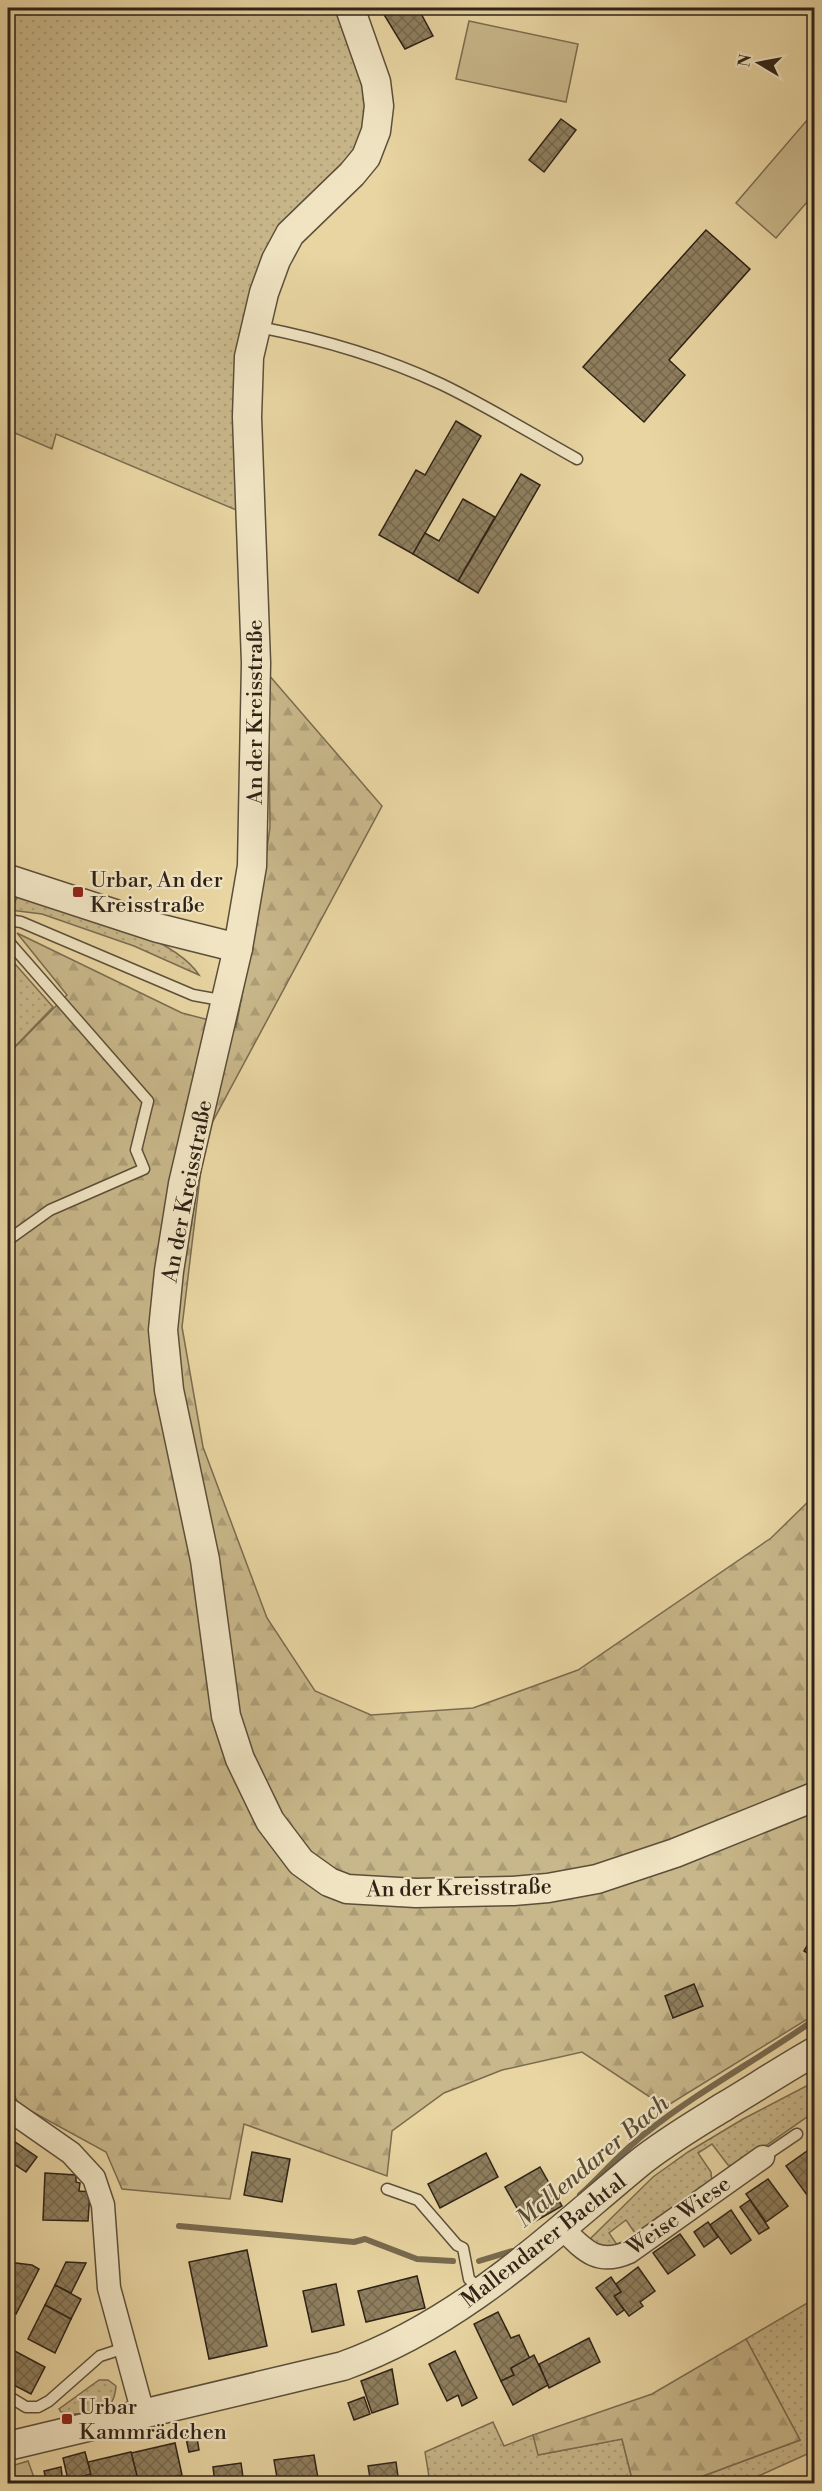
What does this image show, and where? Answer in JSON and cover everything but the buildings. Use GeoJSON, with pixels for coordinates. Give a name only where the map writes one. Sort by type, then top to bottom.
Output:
{"type":"FeatureCollection","features":[{"type":"Feature","properties":{"kind":"street","name":"An der Kreisstraße"},"geometry":{"type":"LineString","coordinates":[[350,8],[376,82],[380,106],[376,132],[366,157],[352,174],[290,234],[264,292],[249,357],[247,417],[256,663],[252,866],[238,948],[183,1184],[169,1271],[163,1330],[169,1390],[205,1560],[226,1716],[240,1759],[270,1821],[301,1862],[329,1882],[347,1889],[416,1893],[513,1891],[548,1888],[597,1879],[675,1852],[814,1797]]}},
{"type":"Feature","properties":{"kind":"street"},"geometry":{"type":"LineString","coordinates":[[8,879],[158,928],[238,948]]}},
{"type":"Feature","properties":{"kind":"street","name":"Mallendarer Bachtal"},"geometry":{"type":"LineString","coordinates":[[8,2446],[352,2363],[397,2344],[483,2292],[563,2229],[639,2163],[688,2128],[814,2052]]}},
{"type":"Feature","properties":{"kind":"street"},"geometry":{"type":"LineString","coordinates":[[8,2109],[71,2153],[94,2178],[103,2205],[108,2288],[142,2413]]}},
{"type":"Feature","properties":{"kind":"street","name":"Weise Wiese"},"geometry":{"type":"LineString","coordinates":[[563,2229],[582,2249],[603,2258],[615,2258],[629,2252],[763,2157]]}},
{"type":"Feature","properties":{"kind":"lane"},"geometry":{"type":"LineString","coordinates":[[255,327],[308,337],[401,367],[442,385],[577,459]]}},
{"type":"Feature","properties":{"kind":"lane"},"geometry":{"type":"LineString","coordinates":[[8,920],[21,922],[193,995],[226,1002]]}},
{"type":"Feature","properties":{"kind":"lane"},"geometry":{"type":"LineString","coordinates":[[8,941],[148,1101],[136,1150],[144,1169],[50,1210],[8,1240]]}},
{"type":"Feature","properties":{"kind":"lane"},"geometry":{"type":"LineString","coordinates":[[763,2157],[797,2134]]}},
{"type":"Feature","properties":{"kind":"lane"},"geometry":{"type":"LineString","coordinates":[[387,2189],[418,2200],[456,2245],[463,2248],[469,2278],[483,2292]]}},
{"type":"Feature","properties":{"kind":"lane"},"geometry":{"type":"LineString","coordinates":[[8,2396],[26,2407],[38,2407],[49,2401],[100,2356],[125,2348]]}},
{"type":"Feature","properties":{"kind":"green space"},"geometry":{"type":"Polygon","coordinates":[[[8,8],[341,8],[368,90],[364,140],[276,244],[241,512],[56,434],[52,449],[8,430],[8,8]]]}},
{"type":"Feature","properties":{"kind":"green space"},"geometry":{"type":"Polygon","coordinates":[[[469,21],[578,44],[566,102],[456,79],[469,21]]]}},
{"type":"Feature","properties":{"kind":"green space"},"geometry":{"type":"Polygon","coordinates":[[[808,119],[814,125],[814,194],[776,238],[736,203],[808,119]]]}},
{"type":"Feature","properties":{"kind":"green space"},"geometry":{"type":"Polygon","coordinates":[[[268,674],[382,806],[205,1136],[182,1327],[203,1447],[267,1618],[315,1691],[371,1715],[473,1708],[578,1670],[771,1538],[814,1496],[814,2015],[665,2107],[582,2052],[502,2070],[444,2093],[392,2131],[387,2176],[244,2124],[230,2199],[122,2189],[106,2152],[18,2104],[8,2078],[8,1054],[67,995],[17,933],[182,1013],[236,1027],[260,901],[270,827],[268,674]]]}},
{"type":"Feature","properties":{"kind":"green space"},"geometry":{"type":"Polygon","coordinates":[[[22,889],[66,904],[119,923],[168,947],[199,975],[134,946],[42,914],[10,910],[22,889]]]}},
{"type":"Feature","properties":{"kind":"green space"},"geometry":{"type":"Polygon","coordinates":[[[8,956],[53,1007],[8,1054],[8,956]]]}},
{"type":"Feature","properties":{"kind":"green space"},"geometry":{"type":"Polygon","coordinates":[[[814,2082],[814,2124],[810,2115],[737,2166],[728,2165],[712,2144],[698,2153],[711,2172],[712,2183],[642,2234],[635,2233],[626,2220],[609,2233],[618,2246],[608,2249],[593,2243],[591,2238],[653,2177],[688,2152],[743,2119],[814,2082]]]}},
{"type":"Feature","properties":{"kind":"green space"},"geometry":{"type":"Polygon","coordinates":[[[814,2299],[814,2451],[743,2483],[696,2483],[695,2479],[800,2440],[746,2339],[814,2299]]]}},
{"type":"Feature","properties":{"kind":"green space"},"geometry":{"type":"Polygon","coordinates":[[[746,2339],[800,2440],[695,2479],[696,2483],[633,2483],[622,2439],[538,2455],[533,2435],[652,2394],[746,2339]]]}},
{"type":"Feature","properties":{"kind":"green space"},"geometry":{"type":"Polygon","coordinates":[[[99,2380],[108,2380],[116,2386],[110,2405],[97,2413],[61,2412],[59,2409],[99,2380]]]}},
{"type":"Feature","properties":{"kind":"green space"},"geometry":{"type":"Polygon","coordinates":[[[493,2422],[504,2446],[533,2435],[539,2455],[622,2439],[633,2483],[430,2483],[425,2452],[493,2422]]]}},
{"type":"Feature","properties":{"kind":"green space"},"geometry":{"type":"Polygon","coordinates":[[[28,2461],[36,2483],[8,2483],[8,2467],[28,2461]]]}},
{"type":"Feature","properties":{"kind":"waterway","name":"Mallendarer Bach"},"geometry":{"type":"LineString","coordinates":[[580,2195],[629,2147],[667,2117],[814,2020]]}},
{"type":"Feature","properties":{"kind":"waterway","name":"Mallendarer Bach"},"geometry":{"type":"LineString","coordinates":[[179,2226],[354,2242],[365,2239],[417,2259],[453,2261]]}},
{"type":"Feature","properties":{"kind":"waterway","name":"Mallendarer Bach"},"geometry":{"type":"LineString","coordinates":[[479,2261],[512,2251]]}},
{"type":"Feature","properties":{"kind":"place","name":"Urbar, An der Kreisstraße"},"geometry":{"type":"Point","coordinates":[78,892]}},
{"type":"Feature","properties":{"kind":"place","name":"Urbar Kammrädchen"},"geometry":{"type":"Point","coordinates":[67,2419]}}]}
